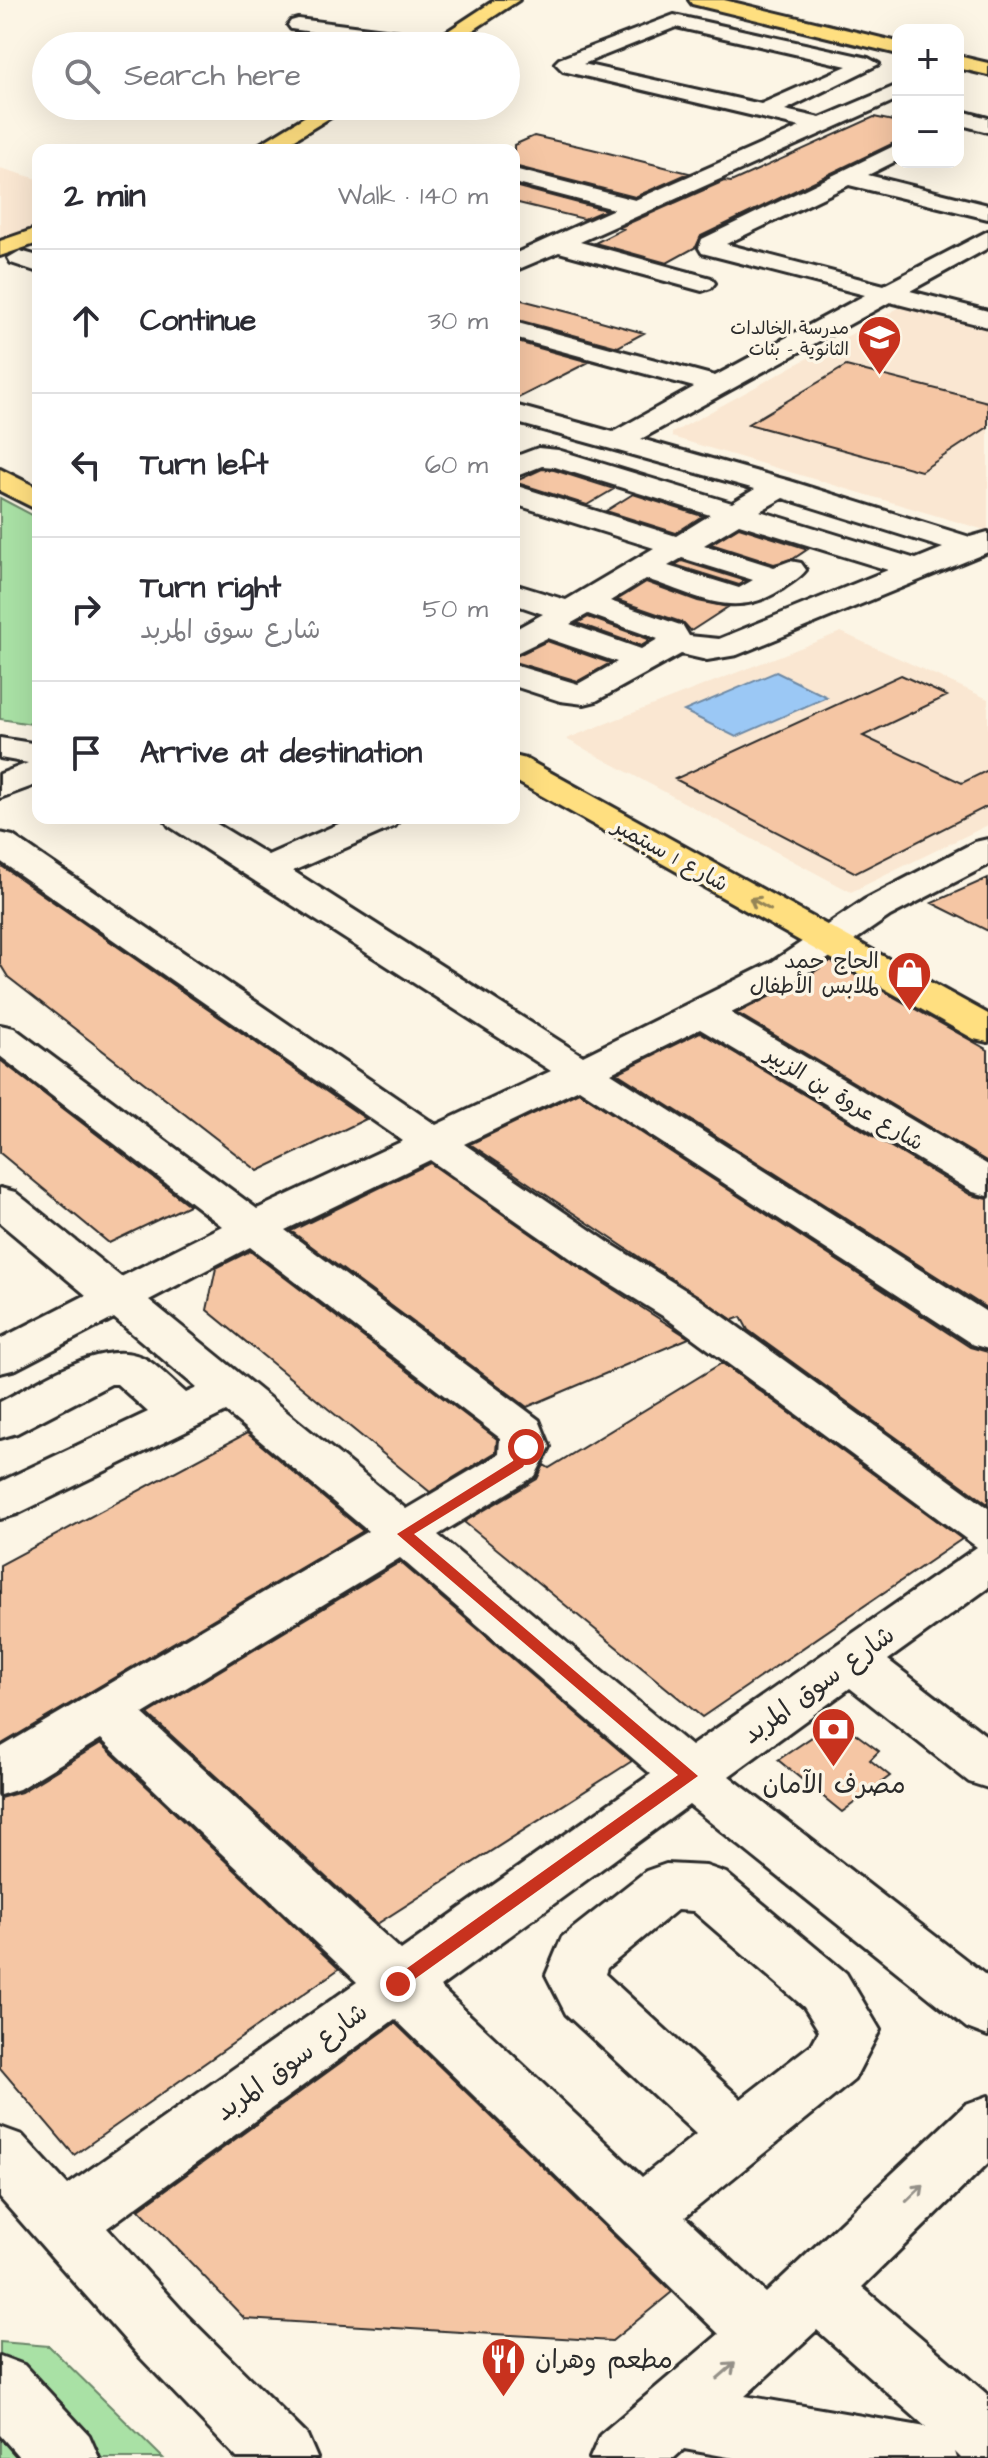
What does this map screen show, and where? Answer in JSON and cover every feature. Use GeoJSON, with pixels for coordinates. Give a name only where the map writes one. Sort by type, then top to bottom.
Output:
{"type":"FeatureCollection","features":[{"type":"Feature","properties":{"kind":"main road"},"geometry":{"type":"LineString","coordinates":[[440,32],[481,0]]}},
{"type":"Feature","properties":{"kind":"main road"},"geometry":{"type":"LineString","coordinates":[[448,32],[509,0]]}},
{"type":"Feature","properties":{"kind":"main road"},"geometry":{"type":"LineString","coordinates":[[699,0],[892,47]]}},
{"type":"Feature","properties":{"kind":"main road"},"geometry":{"type":"LineString","coordinates":[[746,0],[892,36]]}},
{"type":"Feature","properties":{"kind":"main road"},"geometry":{"type":"LineString","coordinates":[[964,60],[988,58]]}},
{"type":"Feature","properties":{"kind":"main road"},"geometry":{"type":"LineString","coordinates":[[964,62],[988,69]]}},
{"type":"Feature","properties":{"kind":"main road"},"geometry":{"type":"LineString","coordinates":[[255,144],[287,120]]}},
{"type":"Feature","properties":{"kind":"main road"},"geometry":{"type":"LineString","coordinates":[[257,144],[308,120]]}},
{"type":"Feature","properties":{"kind":"main road"},"geometry":{"type":"LineString","coordinates":[[0,478],[32,497]]}},
{"type":"Feature","properties":{"kind":"main road","name":"شارع 1 سبتمبر"},"geometry":{"type":"LineString","coordinates":[[520,769],[988,1030]]}},
{"type":"Feature","properties":{"kind":"street"},"geometry":{"type":"LineString","coordinates":[[765,111],[868,64],[674,21],[566,63],[570,67],[818,124]]}},
{"type":"Feature","properties":{"kind":"street"},"geometry":{"type":"LineString","coordinates":[[298,25],[345,32]]}},
{"type":"Feature","properties":{"kind":"street"},"geometry":{"type":"LineString","coordinates":[[520,257],[558,244],[818,124],[892,97]]}},
{"type":"Feature","properties":{"kind":"street"},"geometry":{"type":"LineString","coordinates":[[964,120],[988,125]]}},
{"type":"Feature","properties":{"kind":"street"},"geometry":{"type":"LineString","coordinates":[[892,154],[719,238],[711,244],[711,248],[988,319]]}},
{"type":"Feature","properties":{"kind":"street"},"geometry":{"type":"LineString","coordinates":[[846,177],[988,212]]}},
{"type":"Feature","properties":{"kind":"street"},"geometry":{"type":"LineString","coordinates":[[520,178],[633,207]]}},
{"type":"Feature","properties":{"kind":"street"},"geometry":{"type":"LineString","coordinates":[[615,442],[988,238]]}},
{"type":"Feature","properties":{"kind":"street"},"geometry":{"type":"LineString","coordinates":[[558,244],[702,283]]}},
{"type":"Feature","properties":{"kind":"street"},"geometry":{"type":"LineString","coordinates":[[520,286],[594,254]]}},
{"type":"Feature","properties":{"kind":"street"},"geometry":{"type":"LineString","coordinates":[[520,332],[720,386]]}},
{"type":"Feature","properties":{"kind":"street"},"geometry":{"type":"LineString","coordinates":[[520,415],[980,545]]}},
{"type":"Feature","properties":{"kind":"street"},"geometry":{"type":"LineString","coordinates":[[520,465],[548,457],[916,569]]}},
{"type":"Feature","properties":{"kind":"street"},"geometry":{"type":"LineString","coordinates":[[520,640],[780,487]]}},
{"type":"Feature","properties":{"kind":"street"},"geometry":{"type":"LineString","coordinates":[[520,496],[778,578]]}},
{"type":"Feature","properties":{"kind":"street"},"geometry":{"type":"LineString","coordinates":[[643,568],[738,598],[753,594],[828,544]]}},
{"type":"Feature","properties":{"kind":"street"},"geometry":{"type":"LineString","coordinates":[[520,677],[572,694],[584,694],[676,643],[707,650],[725,648],[980,545]]}},
{"type":"Feature","properties":{"kind":"street"},"geometry":{"type":"LineString","coordinates":[[520,595],[565,613],[645,661]]}},
{"type":"Feature","properties":{"kind":"street"},"geometry":{"type":"LineString","coordinates":[[565,613],[672,633],[676,643]]}},
{"type":"Feature","properties":{"kind":"street"},"geometry":{"type":"LineString","coordinates":[[0,748],[32,753]]}},
{"type":"Feature","properties":{"kind":"street"},"geometry":{"type":"LineString","coordinates":[[0,787],[32,774]]}},
{"type":"Feature","properties":{"kind":"street"},"geometry":{"type":"LineString","coordinates":[[192,824],[988,1334]]}},
{"type":"Feature","properties":{"kind":"street"},"geometry":{"type":"LineString","coordinates":[[266,870],[369,824]]}},
{"type":"Feature","properties":{"kind":"street"},"geometry":{"type":"LineString","coordinates":[[0,844],[592,1252],[682,1308],[988,1533]]}},
{"type":"Feature","properties":{"kind":"street"},"geometry":{"type":"LineString","coordinates":[[0,1358],[251,1229],[580,1073],[786,970],[877,908],[988,850]]}},
{"type":"Feature","properties":{"kind":"street","name":"شارع عروة بن الزبير"},"geometry":{"type":"LineString","coordinates":[[702,1013],[988,1183]]}},
{"type":"Feature","properties":{"kind":"street"},"geometry":{"type":"LineString","coordinates":[[0,1037],[522,1431],[526,1447],[518,1464],[0,1774]]}},
{"type":"Feature","properties":{"kind":"street"},"geometry":{"type":"LineString","coordinates":[[0,1201],[404,1534],[690,1776],[988,2011]]}},
{"type":"Feature","properties":{"kind":"street"},"geometry":{"type":"LineString","coordinates":[[0,1422],[104,1368],[130,1370],[181,1415]]}},
{"type":"Feature","properties":{"kind":"street"},"geometry":{"type":"LineString","coordinates":[[0,1502],[231,1391]]}},
{"type":"Feature","properties":{"kind":"street","name":"شارع سوق المربد"},"geometry":{"type":"LineString","coordinates":[[62,2225],[988,1562]]}},
{"type":"Feature","properties":{"kind":"street"},"geometry":{"type":"LineString","coordinates":[[851,1660],[988,1767]]}},
{"type":"Feature","properties":{"kind":"street"},"geometry":{"type":"LineString","coordinates":[[104,1710],[398,1984],[766,2336]]}},
{"type":"Feature","properties":{"kind":"street"},"geometry":{"type":"LineString","coordinates":[[624,2458],[766,2336],[988,2123]]}},
{"type":"Feature","properties":{"kind":"street"},"geometry":{"type":"LineString","coordinates":[[640,2216],[740,2136]]}},
{"type":"Feature","properties":{"kind":"street"},"geometry":{"type":"LineString","coordinates":[[0,2154],[164,2337],[283,2458]]}},
{"type":"Feature","properties":{"kind":"street"},"geometry":{"type":"LineString","coordinates":[[816,2288],[988,2438]]}},
{"type":"Feature","properties":{"kind":"street"},"geometry":{"type":"LineString","coordinates":[[0,2387],[65,2458]]}},
{"type":"Feature","properties":{"kind":"street"},"geometry":{"type":"LineString","coordinates":[[674,2416],[923,2458]]}},
{"type":"Feature","properties":{"kind":"shaded area"},"geometry":{"type":"Polygon","coordinates":[[[0,168],[32,177],[32,230],[0,243],[0,168]]]}},
{"type":"Feature","properties":{"kind":"shaded area","name":"مدرسة الخالدات الثانوية - بنات"},"geometry":{"type":"Polygon","coordinates":[[[915,305],[988,322],[988,531],[672,437],[672,433],[902,306],[915,305]]]}},
{"type":"Feature","properties":{"kind":"shaded area"},"geometry":{"type":"Polygon","coordinates":[[[841,632],[988,699],[988,825],[851,892],[566,739],[841,632]]]}},
{"type":"Feature","properties":{"kind":"green space"},"geometry":{"type":"Polygon","coordinates":[[[0,498],[32,515],[32,724],[0,719],[0,498]]]}},
{"type":"Feature","properties":{"kind":"green space"},"geometry":{"type":"Polygon","coordinates":[[[0,2342],[49,2346],[163,2458],[0,2458],[0,2342]]]}},
{"type":"Feature","properties":{"kind":"water"},"geometry":{"type":"Polygon","coordinates":[[[776,672],[827,697],[736,737],[684,711],[776,672]]]}},
{"type":"Feature","properties":{"kind":"building"},"geometry":{"type":"Polygon","coordinates":[[[874,117],[892,121],[892,144],[701,236],[696,247],[667,263],[595,243],[623,229],[618,228],[724,181],[731,182],[874,117]]]}},
{"type":"Feature","properties":{"kind":"building"},"geometry":{"type":"Polygon","coordinates":[[[534,136],[689,173],[635,197],[520,168],[520,144],[516,144],[534,136]]]}},
{"type":"Feature","properties":{"kind":"building"},"geometry":{"type":"Polygon","coordinates":[[[520,188],[605,210],[584,219],[520,203],[520,188]]]}},
{"type":"Feature","properties":{"kind":"building"},"geometry":{"type":"Polygon","coordinates":[[[520,300],[644,333],[618,347],[520,321],[520,300]]]}},
{"type":"Feature","properties":{"kind":"building"},"geometry":{"type":"Polygon","coordinates":[[[520,343],[589,362],[520,397],[520,343]]]}},
{"type":"Feature","properties":{"kind":"building"},"geometry":{"type":"Polygon","coordinates":[[[846,366],[988,402],[988,427],[921,471],[748,424],[846,366]]]}},
{"type":"Feature","properties":{"kind":"building"},"geometry":{"type":"Polygon","coordinates":[[[542,469],[554,470],[614,489],[587,505],[520,484],[520,479],[542,469]]]}},
{"type":"Feature","properties":{"kind":"building"},"geometry":{"type":"Polygon","coordinates":[[[633,494],[702,516],[676,533],[606,511],[633,494]]]}},
{"type":"Feature","properties":{"kind":"building"},"geometry":{"type":"Polygon","coordinates":[[[739,527],[808,549],[793,559],[774,564],[711,544],[739,527]]]}},
{"type":"Feature","properties":{"kind":"building"},"geometry":{"type":"Polygon","coordinates":[[[682,561],[746,581],[739,585],[675,565],[682,561]]]}},
{"type":"Feature","properties":{"kind":"building"},"geometry":{"type":"Polygon","coordinates":[[[646,582],[698,601],[728,607],[691,631],[684,623],[617,600],[646,582]]]}},
{"type":"Feature","properties":{"kind":"building"},"geometry":{"type":"Polygon","coordinates":[[[588,617],[651,640],[641,646],[577,623],[588,617]]]}},
{"type":"Feature","properties":{"kind":"building"},"geometry":{"type":"Polygon","coordinates":[[[547,641],[610,663],[578,681],[520,664],[520,654],[547,641]]]}},
{"type":"Feature","properties":{"kind":"building"},"geometry":{"type":"Polygon","coordinates":[[[901,675],[947,696],[863,736],[962,783],[988,770],[988,806],[856,873],[675,779],[901,675]]]}},
{"type":"Feature","properties":{"kind":"building"},"geometry":{"type":"Polygon","coordinates":[[[0,865],[366,1119],[258,1171],[8,977],[0,964],[0,865]]]}},
{"type":"Feature","properties":{"kind":"building"},"geometry":{"type":"Polygon","coordinates":[[[988,878],[988,931],[932,903],[988,878]]]}},
{"type":"Feature","properties":{"kind":"building"},"geometry":{"type":"Polygon","coordinates":[[[830,961],[988,1050],[988,1162],[737,1013],[801,981],[830,961]]]}},
{"type":"Feature","properties":{"kind":"building"},"geometry":{"type":"Polygon","coordinates":[[[700,1032],[971,1195],[988,1199],[988,1309],[617,1073],[700,1032]]]}},
{"type":"Feature","properties":{"kind":"building"},"geometry":{"type":"Polygon","coordinates":[[[0,1060],[189,1205],[109,1243],[0,1153],[0,1060]]]}},
{"type":"Feature","properties":{"kind":"building"},"geometry":{"type":"Polygon","coordinates":[[[579,1092],[970,1347],[988,1352],[988,1504],[748,1330],[741,1317],[733,1320],[470,1144],[579,1092]]]}},
{"type":"Feature","properties":{"kind":"building"},"geometry":{"type":"Polygon","coordinates":[[[430,1163],[574,1264],[689,1338],[527,1407],[291,1231],[430,1163]]]}},
{"type":"Feature","properties":{"kind":"building"},"geometry":{"type":"Polygon","coordinates":[[[250,1251],[497,1439],[496,1452],[430,1492],[207,1310],[216,1268],[250,1251]]]}},
{"type":"Feature","properties":{"kind":"building"},"geometry":{"type":"Polygon","coordinates":[[[722,1363],[962,1539],[702,1717],[464,1522],[537,1479],[544,1465],[549,1468],[722,1363]]]}},
{"type":"Feature","properties":{"kind":"building"},"geometry":{"type":"Polygon","coordinates":[[[247,1433],[363,1531],[0,1745],[0,1565],[247,1433]]]}},
{"type":"Feature","properties":{"kind":"building"},"geometry":{"type":"Polygon","coordinates":[[[400,1562],[632,1761],[377,1924],[148,1714],[400,1562]]]}},
{"type":"Feature","properties":{"kind":"building","name":"مصرف الآمان"},"geometry":{"type":"Polygon","coordinates":[[[841,1723],[879,1751],[870,1760],[890,1776],[842,1812],[778,1760],[818,1733],[824,1736],[841,1723]]]}},
{"type":"Feature","properties":{"kind":"building"},"geometry":{"type":"Polygon","coordinates":[[[101,1743],[339,1969],[74,2155],[0,2068],[0,1798],[21,1792],[101,1743]]]}},
{"type":"Feature","properties":{"kind":"building"},"geometry":{"type":"Polygon","coordinates":[[[395,2023],[672,2292],[612,2341],[245,2319],[139,2209],[395,2023]]]}},
{"type":"Feature","properties":{"kind":"place","name":"مدرسة الخالدات الثانوية - بنات"},"geometry":{"type":"Point","coordinates":[880,377]}},
{"type":"Feature","properties":{"kind":"place","name":"الحاج حمد لملابس الأطفال"},"geometry":{"type":"Point","coordinates":[910,1012]}},
{"type":"Feature","properties":{"kind":"place","name":"مصرف الآمان"},"geometry":{"type":"Point","coordinates":[834,1768]}},
{"type":"Feature","properties":{"kind":"place","name":"مطعم وهران"},"geometry":{"type":"Point","coordinates":[504,2398]}},
{"type":"Feature","properties":{"kind":"route"},"geometry":{"type":"LineString","coordinates":[[398,1984],[690,1776],[404,1534],[518,1464],[526,1447]]}}]}
